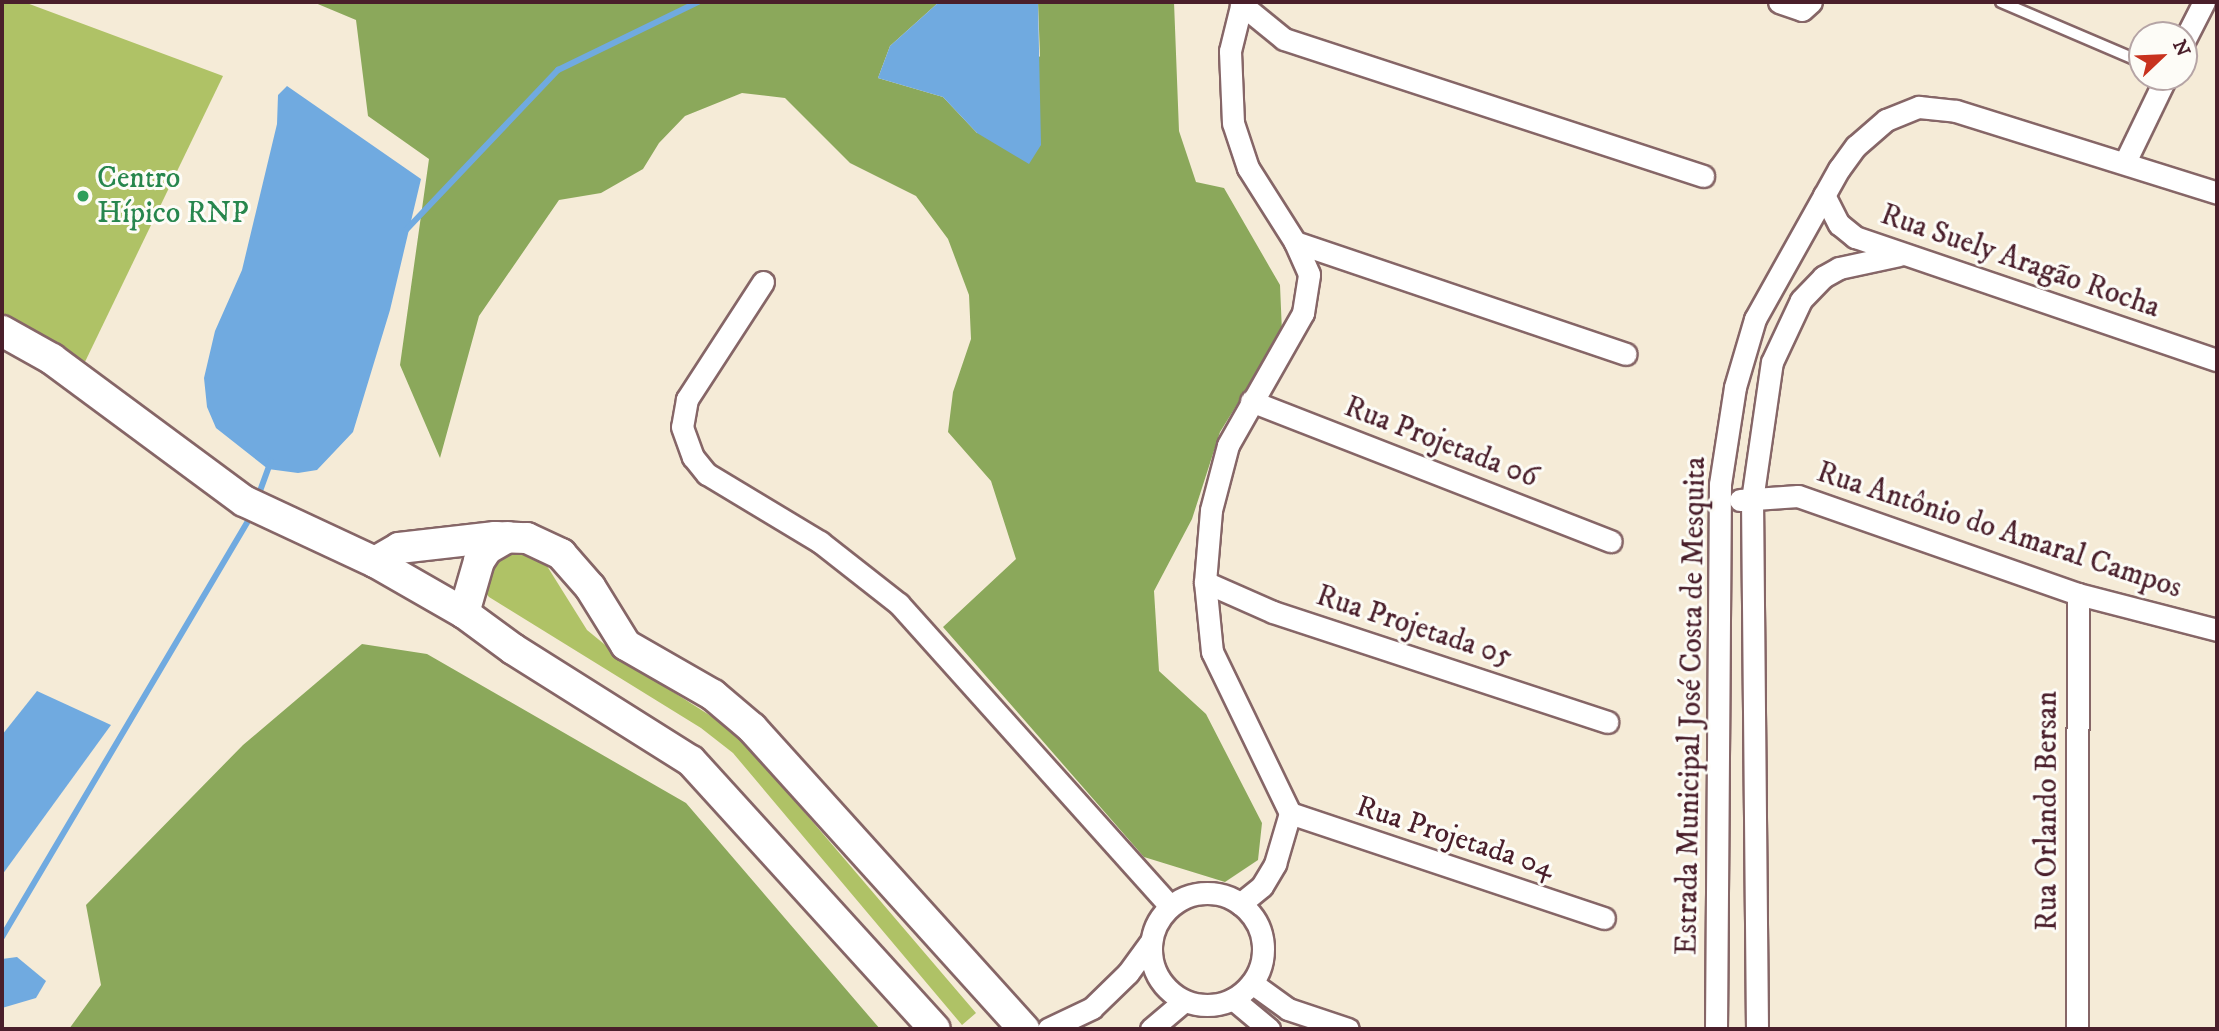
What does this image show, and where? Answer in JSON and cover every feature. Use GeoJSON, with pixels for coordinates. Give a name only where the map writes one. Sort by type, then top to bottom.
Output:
{"type":"FeatureCollection","features":[{"type":"Feature","properties":{"kind":"street"},"geometry":{"type":"LineString","coordinates":[[1779,2],[1807,6]]}},
{"type":"Feature","properties":{"kind":"street"},"geometry":{"type":"LineString","coordinates":[[2194,21],[2204,2]]}},
{"type":"Feature","properties":{"kind":"street"},"geometry":{"type":"LineString","coordinates":[[1240,904],[1262,886],[1275,864],[1290,813],[1212,652],[1205,582],[1217,475],[1251,401],[1303,313],[1308,274],[1295,242],[1248,168],[1233,123],[1228,75],[1241,3],[1284,39],[1703,176]]}},
{"type":"Feature","properties":{"kind":"street"},"geometry":{"type":"LineString","coordinates":[[2125,162],[2159,91]]}},
{"type":"Feature","properties":{"kind":"street","name":"Estrada Municipal José Costa de Mesquita"},"geometry":{"type":"LineString","coordinates":[[1716,1029],[1720,500],[1735,387],[1755,319],[1824,195],[1856,146],[1886,120],[1919,107],[1956,111],[2217,192]]}},
{"type":"Feature","properties":{"kind":"street","name":"Rua Suely Aragão Rocha"},"geometry":{"type":"LineString","coordinates":[[1824,195],[1839,224],[1855,237],[1899,255],[2217,360]]}},
{"type":"Feature","properties":{"kind":"street"},"geometry":{"type":"LineString","coordinates":[[1295,242],[1626,354]]}},
{"type":"Feature","properties":{"kind":"street","name":"Estrada Municipal José Costa de Mesquita"},"geometry":{"type":"LineString","coordinates":[[1757,1029],[1752,500],[1772,362],[1801,300],[1839,268],[1899,255]]}},
{"type":"Feature","properties":{"kind":"street"},"geometry":{"type":"LineString","coordinates":[[763,282],[687,399],[682,427],[693,457],[708,474],[820,542],[900,604],[1170,906]]}},
{"type":"Feature","properties":{"kind":"street"},"geometry":{"type":"LineString","coordinates":[[2,331],[52,359],[244,501],[375,562],[464,613],[513,649],[691,761],[935,1029]]}},
{"type":"Feature","properties":{"kind":"street","name":"Rua Projetada 06"},"geometry":{"type":"LineString","coordinates":[[1251,401],[1611,541]]}},
{"type":"Feature","properties":{"kind":"street","name":"Rua Antônio do Amaral Campos"},"geometry":{"type":"LineString","coordinates":[[1720,500],[1798,496],[2078,594],[2217,630]]}},
{"type":"Feature","properties":{"kind":"street"},"geometry":{"type":"LineString","coordinates":[[375,562],[399,548],[508,537],[527,538],[561,554],[590,587],[626,645],[713,695],[752,728],[1024,1029]]}},
{"type":"Feature","properties":{"kind":"street"},"geometry":{"type":"LineString","coordinates":[[464,613],[479,561],[487,549],[508,537]]}},
{"type":"Feature","properties":{"kind":"street","name":"Rua Projetada 05"},"geometry":{"type":"LineString","coordinates":[[1205,582],[1273,612],[1607,722]]}},
{"type":"Feature","properties":{"kind":"street","name":"Rua Orlando Bersan"},"geometry":{"type":"LineString","coordinates":[[2077,1029],[2078,594]]}},
{"type":"Feature","properties":{"kind":"street","name":"Rua Projetada 04"},"geometry":{"type":"LineString","coordinates":[[1290,813],[1604,918]]}},
{"type":"Feature","properties":{"kind":"street"},"geometry":{"type":"LineString","coordinates":[[1205,893],[1240,904],[1261,935],[1262,960],[1252,983],[1233,999],[1209,1006],[1184,1001],[1161,983],[1151,956],[1151,941],[1157,922],[1170,906],[1205,893]]}},
{"type":"Feature","properties":{"kind":"street"},"geometry":{"type":"LineString","coordinates":[[1048,1029],[1092,1008],[1151,941]]}},
{"type":"Feature","properties":{"kind":"street"},"geometry":{"type":"LineString","coordinates":[[1252,983],[1288,1009],[1348,1029]]}},
{"type":"Feature","properties":{"kind":"street"},"geometry":{"type":"LineString","coordinates":[[1233,999],[1269,1029]]}},
{"type":"Feature","properties":{"kind":"street"},"geometry":{"type":"LineString","coordinates":[[1151,1029],[1184,1001]]}},
{"type":"Feature","properties":{"kind":"lane"},"geometry":{"type":"LineString","coordinates":[[2001,2],[2128,56]]}},
{"type":"Feature","properties":{"kind":"green space","name":"Centro Hípico RNP"},"geometry":{"type":"Polygon","coordinates":[[[2,2],[24,2],[223,76],[83,366],[2,317],[2,2]]]}},
{"type":"Feature","properties":{"kind":"green space"},"geometry":{"type":"Polygon","coordinates":[[[313,2],[939,2],[890,46],[878,78],[943,97],[977,133],[1040,56],[1038,2],[1174,2],[1179,131],[1196,182],[1224,188],[1280,285],[1282,332],[1220,432],[1192,519],[1154,591],[1159,671],[1206,714],[1262,823],[1258,860],[1225,882],[1144,857],[943,627],[1016,559],[991,481],[948,432],[953,392],[971,339],[969,295],[948,239],[916,196],[850,163],[785,98],[742,93],[685,116],[659,143],[643,169],[601,193],[559,200],[479,316],[440,458],[400,365],[429,159],[368,116],[356,20],[313,2]]]}},
{"type":"Feature","properties":{"kind":"green space"},"geometry":{"type":"Polygon","coordinates":[[[504,546],[527,551],[547,566],[587,630],[626,662],[736,732],[976,1013],[962,1025],[733,753],[701,728],[489,597],[480,586],[504,546]]]}},
{"type":"Feature","properties":{"kind":"green space"},"geometry":{"type":"Polygon","coordinates":[[[362,644],[427,654],[686,803],[880,1029],[69,1029],[101,985],[86,905],[243,745],[362,644]]]}},
{"type":"Feature","properties":{"kind":"water"},"geometry":{"type":"Polygon","coordinates":[[[939,2],[1038,2],[1041,145],[1029,164],[977,133],[943,97],[878,78],[890,46],[939,2]]]}},
{"type":"Feature","properties":{"kind":"water"},"geometry":{"type":"Polygon","coordinates":[[[287,86],[421,179],[390,310],[353,432],[317,470],[298,473],[268,469],[216,428],[207,407],[204,378],[215,331],[242,270],[277,124],[278,95],[287,86]]]}},
{"type":"Feature","properties":{"kind":"water"},"geometry":{"type":"Polygon","coordinates":[[[37,691],[111,725],[2,875],[2,735],[37,691]]]}},
{"type":"Feature","properties":{"kind":"water"},"geometry":{"type":"Polygon","coordinates":[[[17,957],[46,981],[36,998],[2,1008],[2,959],[17,957]]]}},
{"type":"Feature","properties":{"kind":"waterway"},"geometry":{"type":"LineString","coordinates":[[406,230],[558,70],[698,2]]}},
{"type":"Feature","properties":{"kind":"waterway"},"geometry":{"type":"LineString","coordinates":[[260,491],[271,461]]}},
{"type":"Feature","properties":{"kind":"waterway"},"geometry":{"type":"LineString","coordinates":[[2,937],[248,521]]}},
{"type":"Feature","properties":{"kind":"place","name":"Centro Hípico RNP"},"geometry":{"type":"Point","coordinates":[83,196]}}]}
